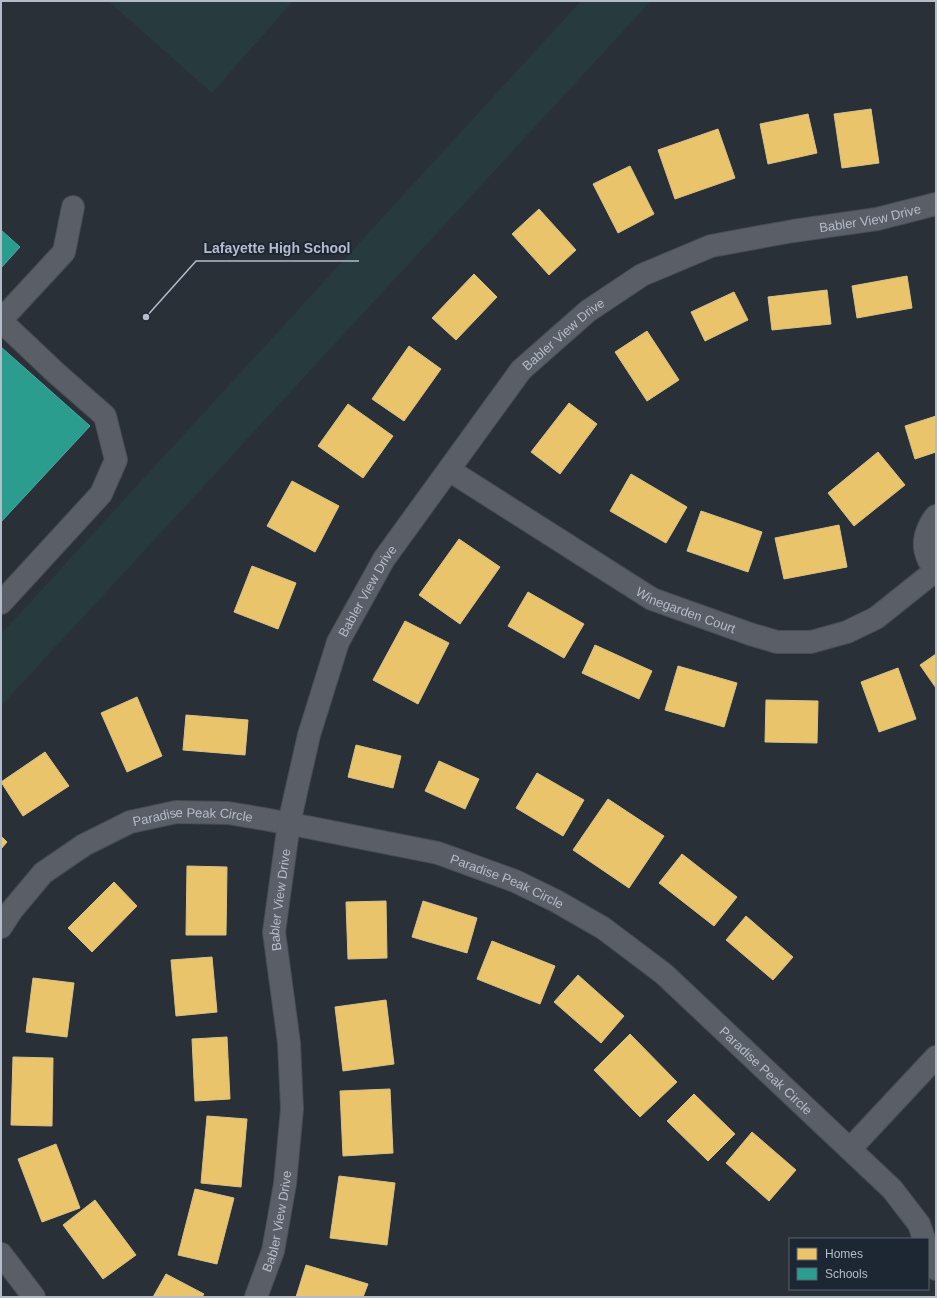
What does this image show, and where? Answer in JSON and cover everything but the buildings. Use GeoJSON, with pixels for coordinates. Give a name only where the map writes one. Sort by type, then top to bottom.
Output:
{"type":"FeatureCollection","features":[{"type":"Feature","properties":{"kind":"street","name":"Babler View Drive"},"geometry":{"type":"LineString","coordinates":[[256,1297],[273,1251],[285,1184],[292,1109],[289,1043],[274,932],[290,823],[309,735],[338,642],[384,559],[521,370],[588,311],[642,275],[711,246],[793,230],[877,219],[936,204]]}},
{"type":"Feature","properties":{"kind":"street"},"geometry":{"type":"LineString","coordinates":[[1,603],[101,494],[116,460],[105,416],[56,373],[1,321],[64,252],[73,207]]}},
{"type":"Feature","properties":{"kind":"street","name":"Winegarden Court"},"geometry":{"type":"LineString","coordinates":[[449,470],[652,599],[750,634],[777,642],[811,642],[853,629],[876,618],[936,571],[928,559],[924,546],[926,533],[936,516]]}},
{"type":"Feature","properties":{"kind":"street","name":"Paradise Peak Circle"},"geometry":{"type":"LineString","coordinates":[[1,927],[12,910],[43,873],[84,845],[130,822],[176,812],[228,813],[290,823],[438,853],[515,881],[556,900],[604,928],[664,974],[892,1189],[919,1224],[924,1238]]}},
{"type":"Feature","properties":{"kind":"street"},"geometry":{"type":"LineString","coordinates":[[850,1149],[936,1057]]}},
{"type":"Feature","properties":{"kind":"street"},"geometry":{"type":"LineString","coordinates":[[929,1251],[936,1270]]}},
{"type":"Feature","properties":{"kind":"street"},"geometry":{"type":"LineString","coordinates":[[1,1254],[34,1297]]}},
{"type":"Feature","properties":{"kind":"green space"},"geometry":{"type":"Polygon","coordinates":[[[108,1],[293,1],[212,93],[108,1]]]}},
{"type":"Feature","properties":{"kind":"green space"},"geometry":{"type":"Polygon","coordinates":[[[581,1],[651,1],[1,706],[1,634],[581,1]]]}},
{"type":"Feature","properties":{"kind":"place","name":"Lafayette High School"},"geometry":{"type":"Point","coordinates":[146,317]}}]}
